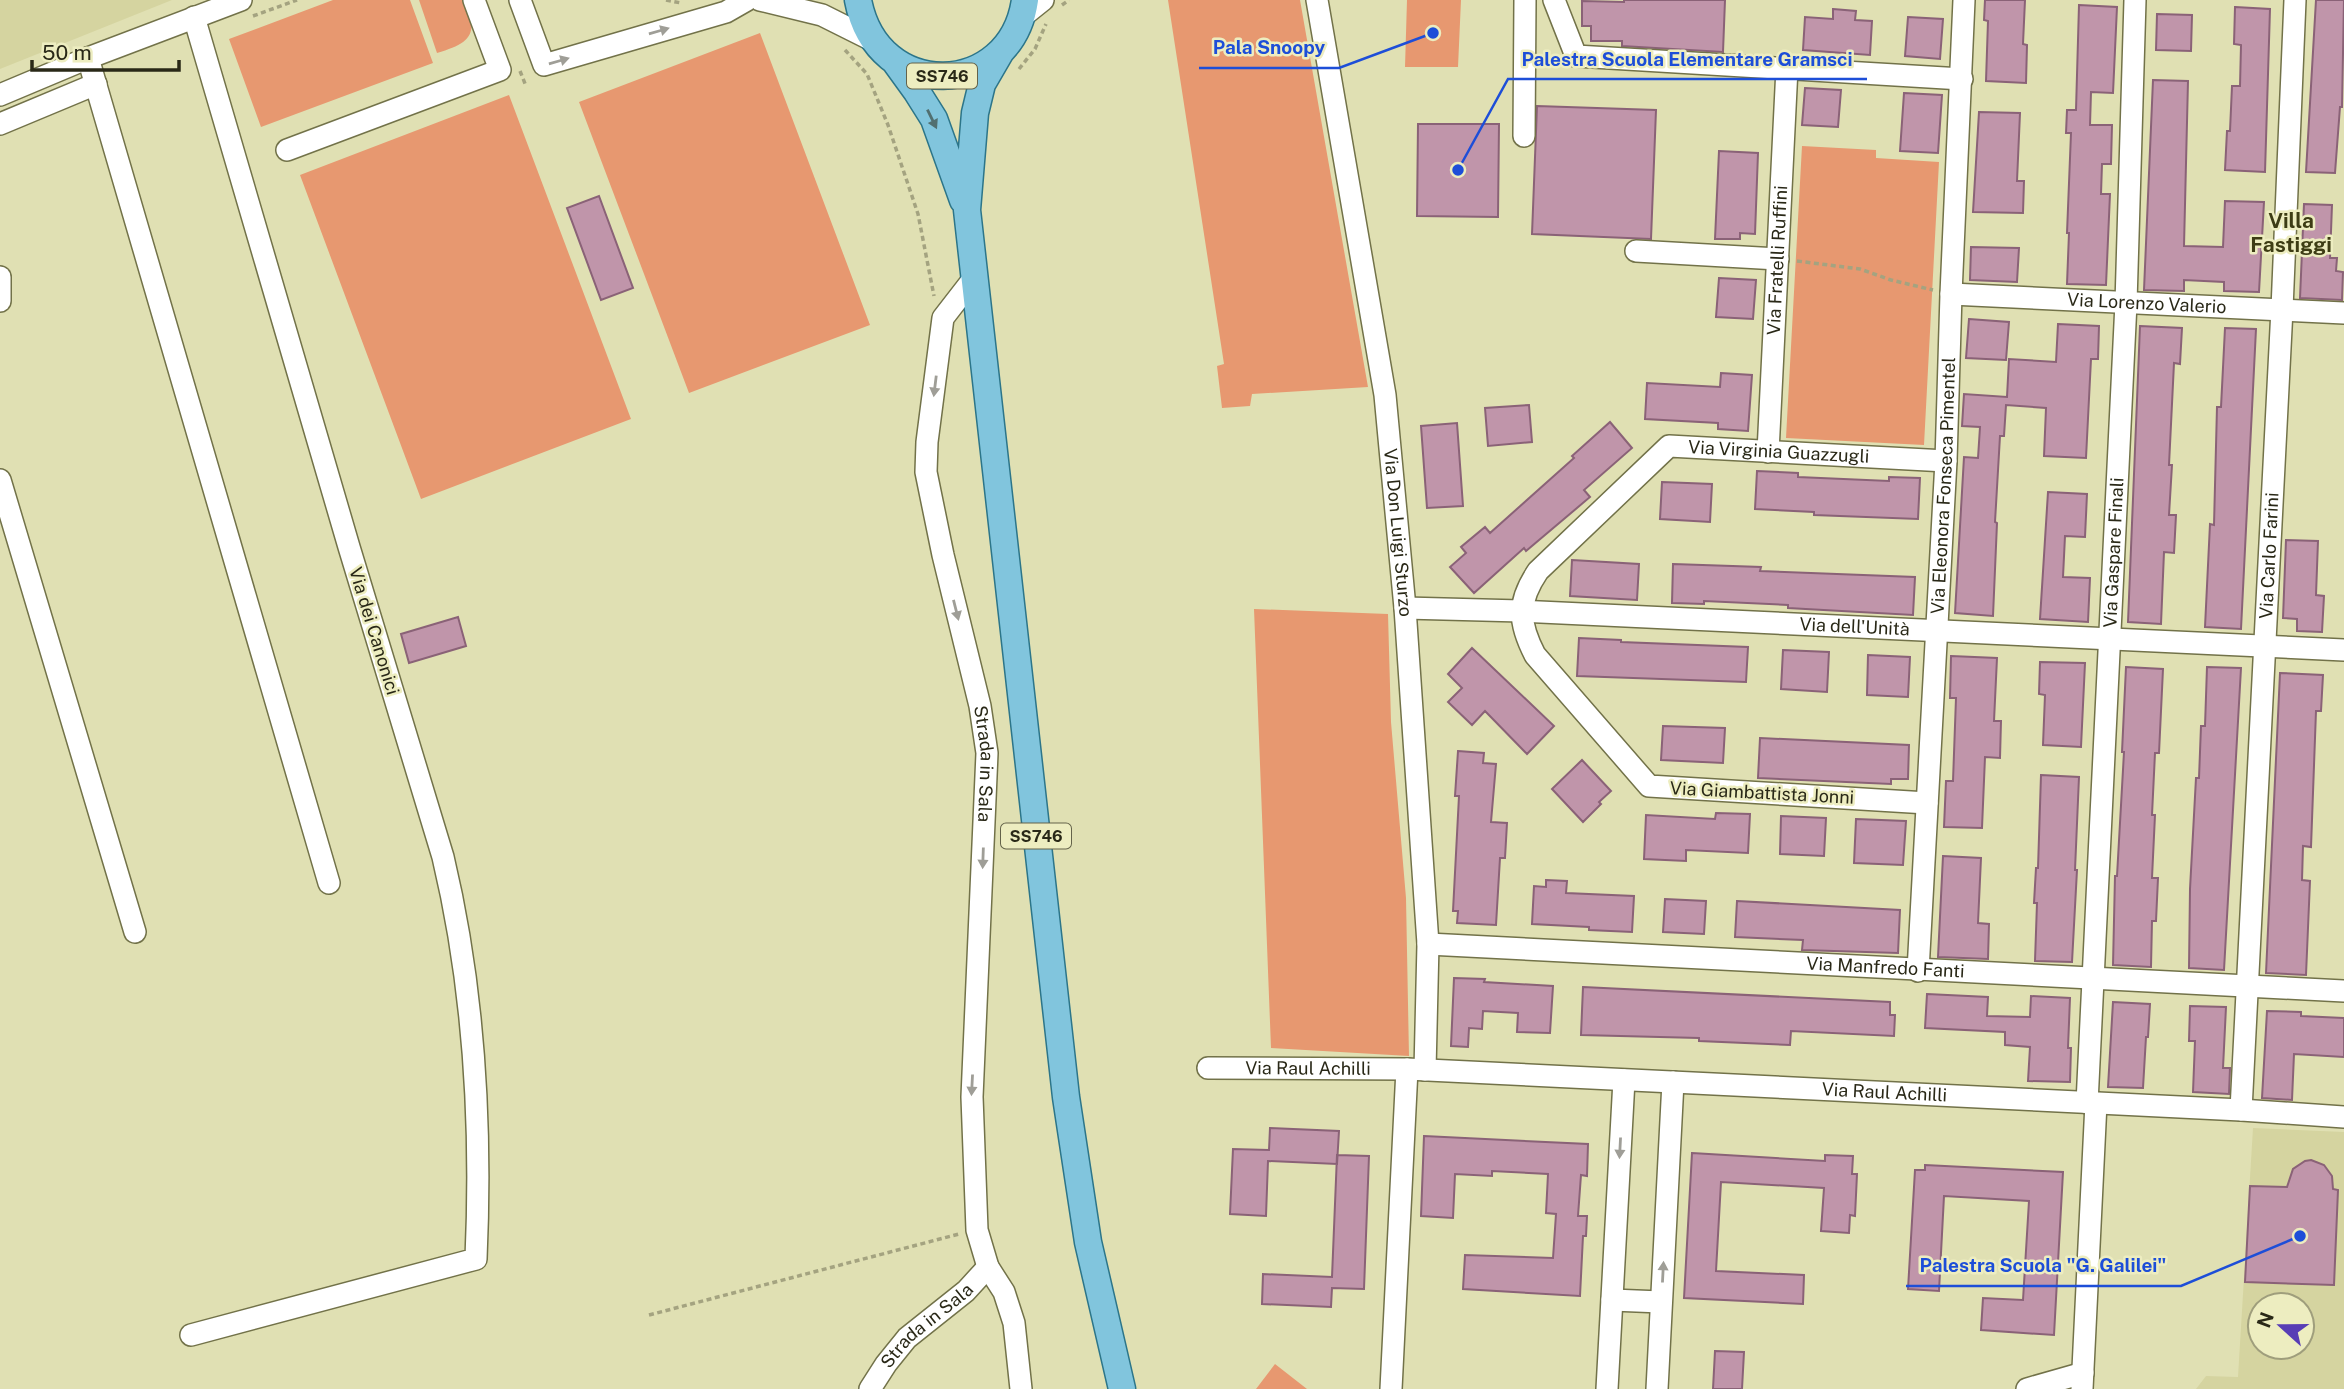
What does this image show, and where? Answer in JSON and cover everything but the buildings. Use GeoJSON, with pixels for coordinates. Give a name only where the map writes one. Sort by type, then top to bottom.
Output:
{"type":"FeatureCollection","features":[{"type":"Feature","properties":{"kind":"main road","name":"SS746"},"geometry":{"type":"LineString","coordinates":[[858,0],[862,19],[872,40],[918,92],[934,119],[967,210]]}},
{"type":"Feature","properties":{"kind":"main road","name":"SS746"},"geometry":{"type":"LineString","coordinates":[[1030,5],[1014,36],[1000,53],[982,84],[975,113],[967,210],[1066,1097],[1088,1242],[1122,1389]]}},
{"type":"Feature","properties":{"kind":"main road","name":"SS746"},"geometry":{"type":"LineString","coordinates":[[894,62],[920,74],[949,76],[977,69],[1000,53]]}},
{"type":"Feature","properties":{"kind":"street"},"geometry":{"type":"LineString","coordinates":[[0,95],[88,58],[242,0]]}},
{"type":"Feature","properties":{"kind":"street"},"geometry":{"type":"LineString","coordinates":[[287,150],[500,70],[474,0]]}},
{"type":"Feature","properties":{"kind":"street"},"geometry":{"type":"LineString","coordinates":[[520,0],[544,65],[726,12],[747,0]]}},
{"type":"Feature","properties":{"kind":"street"},"geometry":{"type":"LineString","coordinates":[[760,0],[822,15],[872,40]]}},
{"type":"Feature","properties":{"kind":"street","name":"Via Don Luigi Sturzo"},"geometry":{"type":"LineString","coordinates":[[1317,0],[1385,395],[1405,608],[1428,944],[1416,1070]]}},
{"type":"Feature","properties":{"kind":"street"},"geometry":{"type":"LineString","coordinates":[[1524,136],[1525,0]]}},
{"type":"Feature","properties":{"kind":"street"},"geometry":{"type":"LineString","coordinates":[[1554,0],[1576,56],[1962,79]]}},
{"type":"Feature","properties":{"kind":"street","name":"Via Eleonora Fonseca Pimentel"},"geometry":{"type":"LineString","coordinates":[[1918,971],[1946,461],[1965,0]]}},
{"type":"Feature","properties":{"kind":"street","name":"Via Gaspare Finali"},"geometry":{"type":"LineString","coordinates":[[2092,1103],[2093,979],[2126,303],[2135,0]]}},
{"type":"Feature","properties":{"kind":"street","name":"Via Carlo Farini"},"geometry":{"type":"LineString","coordinates":[[2241,1110],[2295,0]]}},
{"type":"Feature","properties":{"kind":"street","name":"Via dei Canonici"},"geometry":{"type":"LineString","coordinates":[[191,1335],[476,1259],[479,1194],[477,1109],[469,1020],[455,907],[443,857],[194,17]]}},
{"type":"Feature","properties":{"kind":"street"},"geometry":{"type":"LineString","coordinates":[[88,58],[329,883]]}},
{"type":"Feature","properties":{"kind":"street","name":"Via Fratelli Ruffini"},"geometry":{"type":"LineString","coordinates":[[1768,452],[1787,68]]}},
{"type":"Feature","properties":{"kind":"street"},"geometry":{"type":"LineString","coordinates":[[0,124],[96,84]]}},
{"type":"Feature","properties":{"kind":"street"},"geometry":{"type":"LineString","coordinates":[[1636,251],[1778,259]]}},
{"type":"Feature","properties":{"kind":"street"},"geometry":{"type":"LineString","coordinates":[[0,277],[0,301]]}},
{"type":"Feature","properties":{"kind":"street"},"geometry":{"type":"LineString","coordinates":[[943,318],[974,278]]}},
{"type":"Feature","properties":{"kind":"street","name":"Via Lorenzo Valerio"},"geometry":{"type":"LineString","coordinates":[[1951,294],[2344,313]]}},
{"type":"Feature","properties":{"kind":"street","name":"Strada in Sala"},"geometry":{"type":"LineString","coordinates":[[943,318],[927,442],[926,472],[980,706],[987,753],[971,1097],[977,1230],[988,1267],[1004,1292],[1014,1323],[1021,1389]]}},
{"type":"Feature","properties":{"kind":"street","name":"Via Virginia Guazzugli"},"geometry":{"type":"LineString","coordinates":[[1521,611],[1529,585],[1538,571],[1669,446],[1946,461]]}},
{"type":"Feature","properties":{"kind":"street"},"geometry":{"type":"LineString","coordinates":[[0,480],[135,932]]}},
{"type":"Feature","properties":{"kind":"street","name":"Via dell'Unità"},"geometry":{"type":"LineString","coordinates":[[1405,608],[1521,611],[2344,650]]}},
{"type":"Feature","properties":{"kind":"street","name":"Via Giambattista Jonni"},"geometry":{"type":"LineString","coordinates":[[1521,611],[1535,655],[1649,786],[1927,803]]}},
{"type":"Feature","properties":{"kind":"street","name":"Via Manfredo Fanti"},"geometry":{"type":"LineString","coordinates":[[1428,944],[2344,991]]}},
{"type":"Feature","properties":{"kind":"street","name":"Via Raul Achilli"},"geometry":{"type":"LineString","coordinates":[[1209,1068],[1416,1070],[2344,1117]]}},
{"type":"Feature","properties":{"kind":"street"},"geometry":{"type":"LineString","coordinates":[[1391,1389],[1416,1070]]}},
{"type":"Feature","properties":{"kind":"street"},"geometry":{"type":"LineString","coordinates":[[1607,1389],[1624,1080]]}},
{"type":"Feature","properties":{"kind":"street"},"geometry":{"type":"LineString","coordinates":[[1657,1389],[1674,1082]]}},
{"type":"Feature","properties":{"kind":"street"},"geometry":{"type":"LineString","coordinates":[[2027,1389],[2083,1381],[2092,1103]]}},
{"type":"Feature","properties":{"kind":"street","name":"Strada in Sala"},"geometry":{"type":"LineString","coordinates":[[870,1389],[907,1338],[966,1291],[988,1267]]}},
{"type":"Feature","properties":{"kind":"street"},"geometry":{"type":"LineString","coordinates":[[1612,1300],[1661,1302]]}},
{"type":"Feature","properties":{"kind":"path"},"geometry":{"type":"LineString","coordinates":[[841,46],[867,74],[888,125],[918,214],[934,300],[943,318]]}},
{"type":"Feature","properties":{"kind":"path"},"geometry":{"type":"LineString","coordinates":[[1778,259],[1860,269],[1891,280],[1951,294]]}},
{"type":"Feature","properties":{"kind":"path"},"geometry":{"type":"LineString","coordinates":[[649,1315],[977,1230]]}},
{"type":"Feature","properties":{"kind":"shaded area"},"geometry":{"type":"Polygon","coordinates":[[[0,0],[172,0],[0,69],[0,0]]]}},
{"type":"Feature","properties":{"kind":"shaded area"},"geometry":{"type":"Polygon","coordinates":[[[333,0],[410,0],[433,63],[261,127],[229,39],[333,0]]]}},
{"type":"Feature","properties":{"kind":"shaded area"},"geometry":{"type":"Polygon","coordinates":[[[419,0],[466,0],[472,22],[469,36],[457,45],[437,53],[419,0]]]}},
{"type":"Feature","properties":{"kind":"shaded area"},"geometry":{"type":"Polygon","coordinates":[[[1168,0],[1300,0],[1368,387],[1252,394],[1250,406],[1222,408],[1217,366],[1224,364],[1168,0]]]}},
{"type":"Feature","properties":{"kind":"shaded area"},"geometry":{"type":"Polygon","coordinates":[[[1407,0],[1461,0],[1458,67],[1405,67],[1407,0]]]}},
{"type":"Feature","properties":{"kind":"shaded area"},"geometry":{"type":"Polygon","coordinates":[[[760,33],[870,325],[689,393],[579,102],[760,33]]]}},
{"type":"Feature","properties":{"kind":"shaded area"},"geometry":{"type":"Polygon","coordinates":[[[509,95],[631,419],[421,499],[300,175],[509,95]]]}},
{"type":"Feature","properties":{"kind":"shaded area"},"geometry":{"type":"Polygon","coordinates":[[[1802,146],[1876,150],[1876,158],[1939,162],[1924,445],[1786,438],[1802,146]]]}},
{"type":"Feature","properties":{"kind":"shaded area"},"geometry":{"type":"Polygon","coordinates":[[[1254,609],[1388,614],[1391,722],[1406,898],[1409,1056],[1271,1048],[1254,609]]]}},
{"type":"Feature","properties":{"kind":"shaded area"},"geometry":{"type":"Polygon","coordinates":[[[2253,1128],[2344,1132],[2344,1389],[2196,1389],[2206,1376],[2238,1377],[2253,1128]]]}},
{"type":"Feature","properties":{"kind":"shaded area"},"geometry":{"type":"Polygon","coordinates":[[[1275,1364],[1307,1389],[1256,1389],[1275,1364]]]}},
{"type":"Feature","properties":{"kind":"place","name":"Pala Snoopy"},"geometry":{"type":"Point","coordinates":[1433,33]}},
{"type":"Feature","properties":{"kind":"place","name":"Palestra Scuola Elementare Gramsci"},"geometry":{"type":"Point","coordinates":[1458,170]}},
{"type":"Feature","properties":{"kind":"place","name":"Palestra Scuola \"G. Galilei\""},"geometry":{"type":"Point","coordinates":[2300,1236]}},
{"type":"Feature","properties":{"kind":"district","name":"Villa Fastiggi"},"geometry":{"type":"Point","coordinates":[2291,233]}}]}
